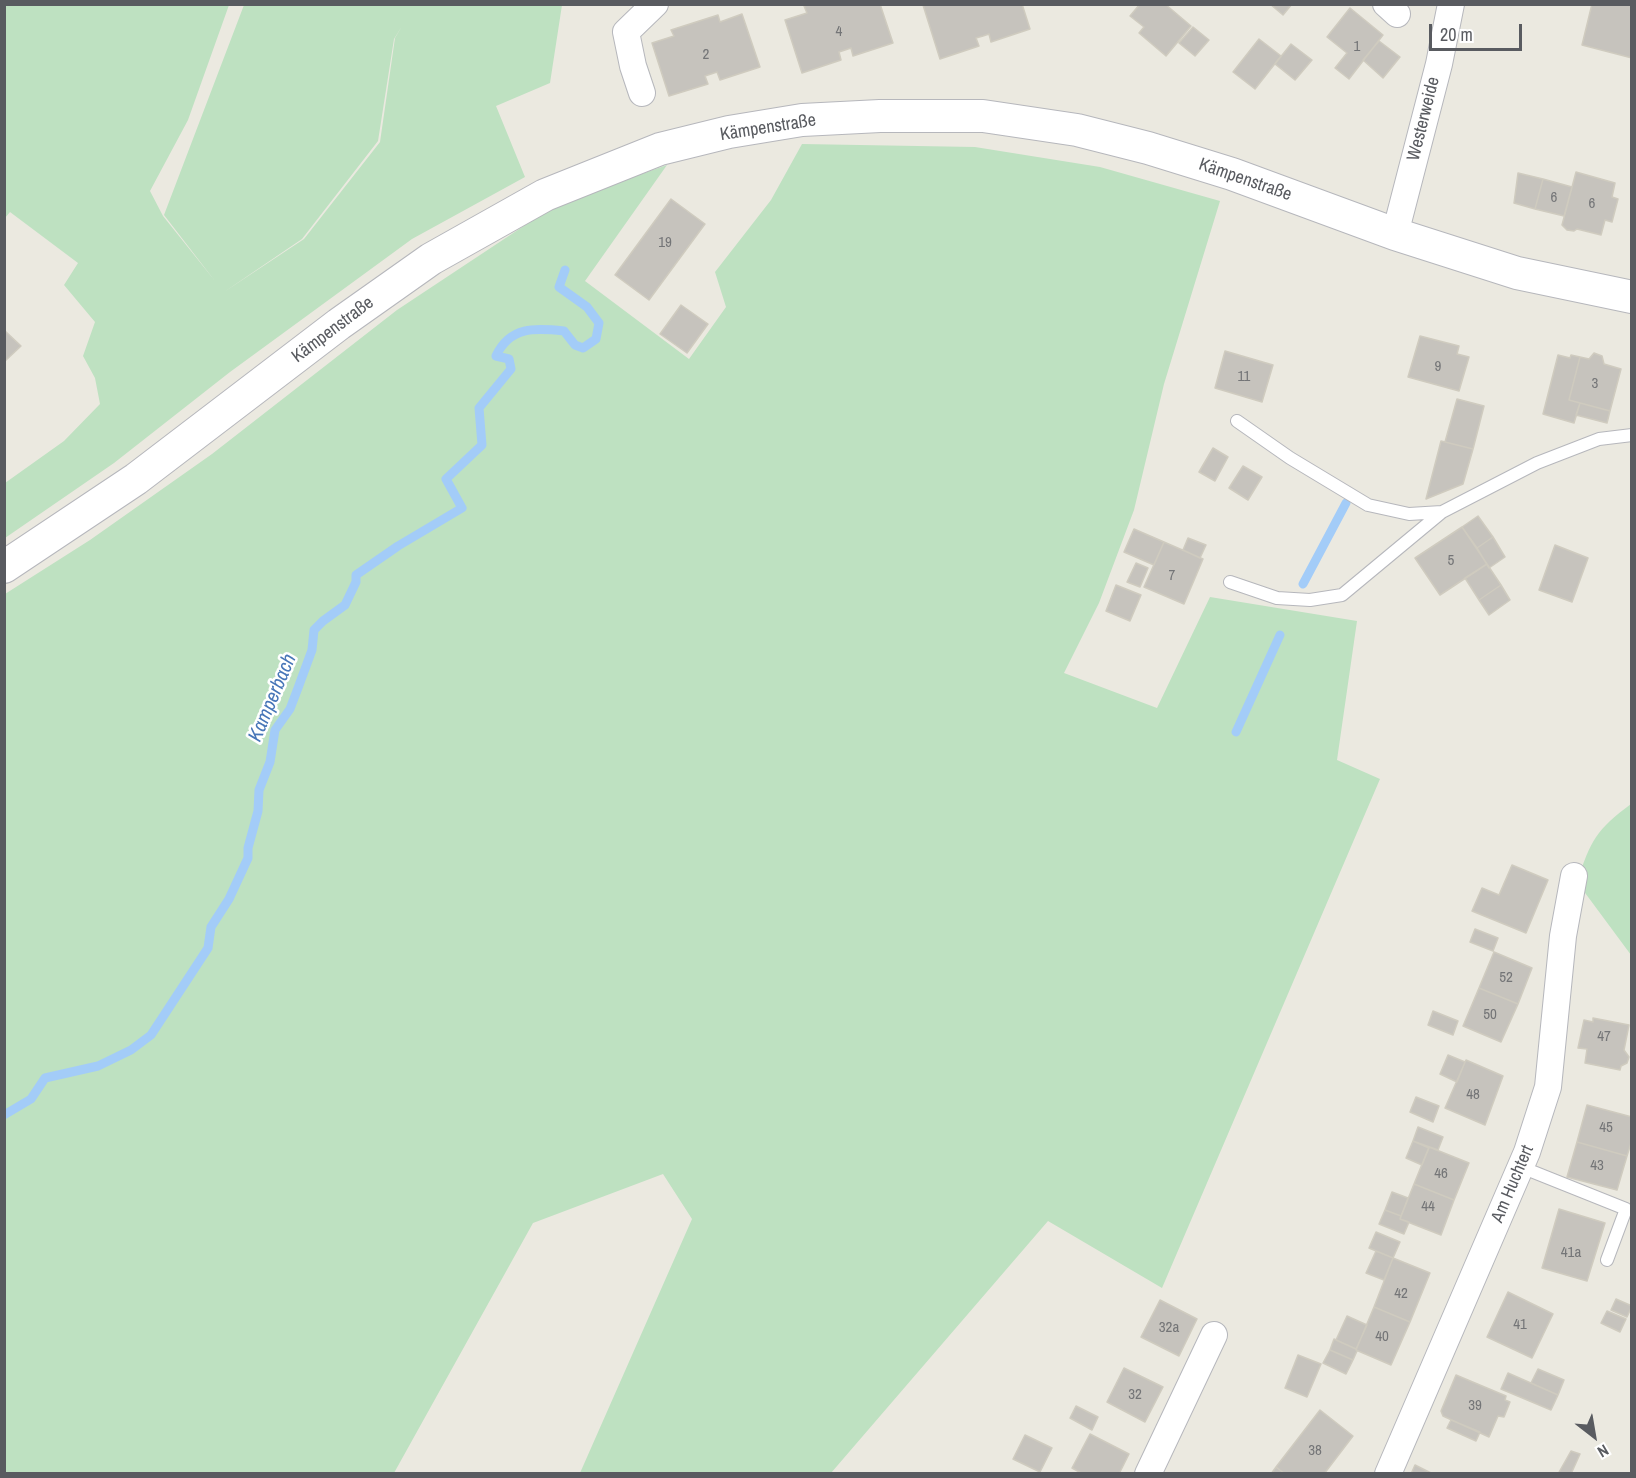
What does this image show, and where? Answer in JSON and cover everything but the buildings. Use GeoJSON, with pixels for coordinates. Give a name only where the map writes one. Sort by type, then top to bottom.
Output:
{"type":"FeatureCollection","features":[{"type":"Feature","properties":{"kind":"street"},"geometry":{"type":"LineString","coordinates":[[642,93],[626,33],[655,4]]}},
{"type":"Feature","properties":{"kind":"street","name":"Westerweide"},"geometry":{"type":"LineString","coordinates":[[1395,234],[1439,64],[1451,4]]}},
{"type":"Feature","properties":{"kind":"street","name":"Kämpenstraße"},"geometry":{"type":"LineString","coordinates":[[4,567],[136,479],[339,324],[431,259],[545,195],[660,149],[729,132],[802,120],[880,116],[982,116],[1077,130],[1148,148],[1232,174],[1395,234],[1517,273],[1632,297]]}},
{"type":"Feature","properties":{"kind":"street","name":"Am Huchtert"},"geometry":{"type":"LineString","coordinates":[[1388,1473],[1521,1167],[1548,1087],[1563,936],[1574,876]]}},
{"type":"Feature","properties":{"kind":"street"},"geometry":{"type":"LineString","coordinates":[[1148,1473],[1214,1335]]}},
{"type":"Feature","properties":{"kind":"lane"},"geometry":{"type":"LineString","coordinates":[[1237,421],[1290,458],[1368,505],[1409,514],[1442,512]]}},
{"type":"Feature","properties":{"kind":"lane"},"geometry":{"type":"LineString","coordinates":[[1230,582],[1277,598],[1310,600],[1342,595],[1442,512],[1537,463],[1599,439],[1632,435]]}},
{"type":"Feature","properties":{"kind":"lane"},"geometry":{"type":"LineString","coordinates":[[1521,1167],[1626,1209],[1607,1260]]}},
{"type":"Feature","properties":{"kind":"green space"},"geometry":{"type":"Polygon","coordinates":[[[5,4],[229,5],[188,120],[150,191],[163,216],[215,281],[164,215],[244,5],[562,5],[550,83],[496,106],[525,177],[412,239],[230,372],[114,463],[5,538],[5,483],[64,441],[100,404],[95,378],[83,356],[95,322],[64,285],[78,263],[10,212],[5,218],[5,4]],[[402,26],[394,39],[378,141],[302,239],[224,292],[304,239],[380,142],[395,38],[402,26]]]}},
{"type":"Feature","properties":{"kind":"green space"},"geometry":{"type":"Polygon","coordinates":[[[802,144],[975,147],[1100,167],[1220,201],[1164,384],[1134,510],[1099,603],[1064,673],[1157,708],[1210,597],[1357,621],[1337,760],[1380,779],[1162,1288],[1048,1221],[831,1473],[580,1473],[692,1219],[663,1174],[533,1223],[394,1473],[5,1474],[5,594],[90,540],[212,454],[397,310],[557,204],[667,165],[585,281],[689,359],[726,307],[715,272],[771,200],[802,144]]]}},
{"type":"Feature","properties":{"kind":"green space"},"geometry":{"type":"Polygon","coordinates":[[[1631,804],[1631,955],[1577,882],[1586,856],[1596,837],[1610,821],[1631,804]]]}},
{"type":"Feature","properties":{"kind":"waterway","name":"Kamperbach"},"geometry":{"type":"LineString","coordinates":[[4,1115],[31,1099],[45,1078],[98,1066],[131,1050],[151,1035],[208,948],[211,927],[229,899],[248,858],[248,848],[258,811],[259,790],[270,762],[275,730],[290,709],[312,650],[314,630],[345,605],[356,582],[356,575],[398,546],[462,508],[446,479],[482,445],[479,408],[511,369],[509,359],[496,356],[508,339],[524,331],[543,329],[564,331],[575,345],[583,348],[596,339],[599,323],[587,307],[559,287],[565,270]]}},
{"type":"Feature","properties":{"kind":"waterway"},"geometry":{"type":"LineString","coordinates":[[1303,584],[1346,503]]}},
{"type":"Feature","properties":{"kind":"waterway"},"geometry":{"type":"LineString","coordinates":[[1236,732],[1280,635]]}}]}
